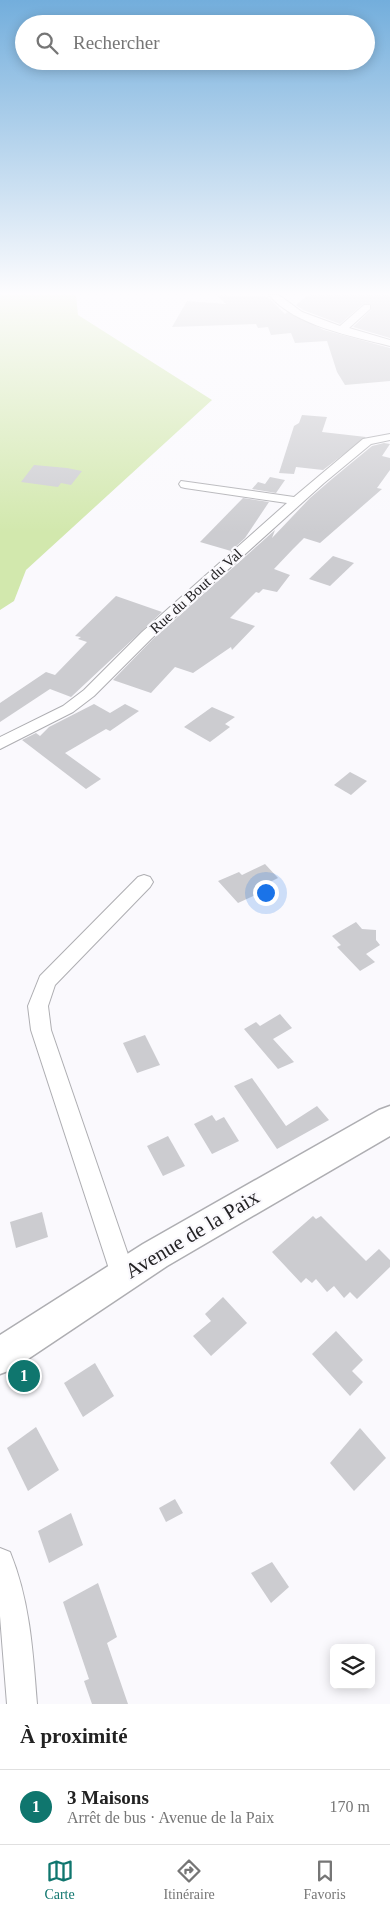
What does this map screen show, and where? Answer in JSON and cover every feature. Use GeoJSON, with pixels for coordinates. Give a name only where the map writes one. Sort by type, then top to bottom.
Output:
{"type":"FeatureCollection","features":[{"type":"Feature","properties":{"kind":"main road","name":"Avenue de la Paix"},"geometry":{"type":"LineString","coordinates":[[0,1356],[123,1275],[240,1205],[390,1120]]}},
{"type":"Feature","properties":{"kind":"street","name":"Rue du Bout du Val"},"geometry":{"type":"LineString","coordinates":[[0,744],[68,708],[89,693],[182,603],[368,441],[390,437]]}},
{"type":"Feature","properties":{"kind":"street"},"geometry":{"type":"LineString","coordinates":[[185,484],[298,501]]}},
{"type":"Feature","properties":{"kind":"street"},"geometry":{"type":"LineString","coordinates":[[123,1275],[41,1030],[38,1006],[46,981],[144,882]]}},
{"type":"Feature","properties":{"kind":"street"},"geometry":{"type":"LineString","coordinates":[[0,1562],[16,1622],[22,1704]]}},
{"type":"Feature","properties":{"kind":"green space"},"geometry":{"type":"Polygon","coordinates":[[[0,375],[172,375],[212,400],[26,570],[14,601],[0,610],[0,375]]]}},
{"type":"Feature","properties":{"kind":"building"},"geometry":{"type":"Polygon","coordinates":[[[339,375],[390,375],[390,381],[345,385],[339,375]]]}},
{"type":"Feature","properties":{"kind":"building"},"geometry":{"type":"Polygon","coordinates":[[[302,415],[327,417],[322,432],[366,437],[323,470],[296,467],[294,474],[279,473],[294,426],[299,423],[302,415]]]}},
{"type":"Feature","properties":{"kind":"building"},"geometry":{"type":"Polygon","coordinates":[[[384,443],[390,444],[382,456],[390,458],[390,470],[377,488],[382,489],[320,543],[304,538],[274,569],[290,575],[277,592],[263,589],[259,593],[256,592],[230,618],[255,626],[232,650],[231,647],[193,673],[175,667],[151,693],[113,680],[153,639],[275,530],[272,538],[310,498],[372,446],[384,443]]]}},
{"type":"Feature","properties":{"kind":"building"},"geometry":{"type":"Polygon","coordinates":[[[34,465],[82,471],[71,485],[61,483],[58,487],[21,482],[34,465]]]}},
{"type":"Feature","properties":{"kind":"building"},"geometry":{"type":"Polygon","coordinates":[[[270,477],[285,480],[276,493],[252,489],[258,482],[265,484],[270,477]]]}},
{"type":"Feature","properties":{"kind":"building"},"geometry":{"type":"Polygon","coordinates":[[[243,498],[269,502],[245,538],[231,551],[200,542],[243,498]]]}},
{"type":"Feature","properties":{"kind":"building"},"geometry":{"type":"Polygon","coordinates":[[[333,556],[354,563],[330,586],[309,579],[333,556]]]}},
{"type":"Feature","properties":{"kind":"building"},"geometry":{"type":"Polygon","coordinates":[[[116,596],[162,612],[71,697],[50,689],[0,722],[0,703],[46,672],[55,675],[87,642],[78,639],[81,637],[75,636],[116,596]]]}},
{"type":"Feature","properties":{"kind":"building"},"geometry":{"type":"Polygon","coordinates":[[[94,704],[110,713],[125,704],[139,711],[110,731],[106,729],[65,753],[101,779],[86,789],[22,740],[36,733],[40,736],[49,727],[94,704]]]}},
{"type":"Feature","properties":{"kind":"building"},"geometry":{"type":"Polygon","coordinates":[[[212,707],[235,717],[225,724],[230,727],[210,742],[184,727],[212,707]]]}},
{"type":"Feature","properties":{"kind":"building"},"geometry":{"type":"Polygon","coordinates":[[[350,772],[367,781],[351,795],[334,785],[350,772]]]}},
{"type":"Feature","properties":{"kind":"building"},"geometry":{"type":"Polygon","coordinates":[[[265,864],[278,878],[256,889],[260,893],[238,903],[218,881],[239,872],[242,875],[265,864]]]}},
{"type":"Feature","properties":{"kind":"building"},"geometry":{"type":"Polygon","coordinates":[[[356,922],[362,929],[376,930],[376,940],[380,945],[366,954],[375,962],[360,971],[337,947],[341,945],[332,936],[356,922]]]}},
{"type":"Feature","properties":{"kind":"building"},"geometry":{"type":"Polygon","coordinates":[[[280,1014],[292,1028],[273,1039],[294,1062],[278,1069],[244,1029],[256,1022],[260,1026],[280,1014]]]}},
{"type":"Feature","properties":{"kind":"building"},"geometry":{"type":"Polygon","coordinates":[[[145,1035],[160,1065],[137,1073],[123,1043],[145,1035]]]}},
{"type":"Feature","properties":{"kind":"building"},"geometry":{"type":"Polygon","coordinates":[[[252,1078],[286,1126],[317,1106],[329,1120],[277,1149],[234,1086],[252,1078]]]}},
{"type":"Feature","properties":{"kind":"building"},"geometry":{"type":"Polygon","coordinates":[[[212,1115],[216,1121],[224,1117],[239,1141],[212,1154],[194,1124],[212,1115]]]}},
{"type":"Feature","properties":{"kind":"building"},"geometry":{"type":"Polygon","coordinates":[[[168,1136],[185,1166],[163,1176],[147,1146],[168,1136]]]}},
{"type":"Feature","properties":{"kind":"building"},"geometry":{"type":"Polygon","coordinates":[[[42,1212],[48,1237],[16,1248],[10,1222],[42,1212]]]}},
{"type":"Feature","properties":{"kind":"building"},"geometry":{"type":"Polygon","coordinates":[[[313,1216],[316,1219],[321,1216],[366,1261],[379,1249],[390,1260],[390,1267],[357,1299],[350,1292],[344,1298],[334,1286],[327,1292],[316,1279],[312,1283],[306,1278],[301,1283],[272,1252],[313,1216]]]}},
{"type":"Feature","properties":{"kind":"building"},"geometry":{"type":"Polygon","coordinates":[[[223,1297],[247,1323],[211,1356],[193,1336],[211,1321],[205,1314],[223,1297]]]}},
{"type":"Feature","properties":{"kind":"building"},"geometry":{"type":"Polygon","coordinates":[[[336,1331],[363,1360],[352,1371],[363,1382],[350,1396],[312,1354],[336,1331]]]}},
{"type":"Feature","properties":{"kind":"building"},"geometry":{"type":"Polygon","coordinates":[[[95,1363],[114,1396],[83,1417],[64,1383],[95,1363]]]}},
{"type":"Feature","properties":{"kind":"building"},"geometry":{"type":"Polygon","coordinates":[[[36,1427],[59,1470],[28,1491],[7,1448],[36,1427]]]}},
{"type":"Feature","properties":{"kind":"building"},"geometry":{"type":"Polygon","coordinates":[[[360,1428],[386,1458],[354,1491],[330,1463],[360,1428]]]}},
{"type":"Feature","properties":{"kind":"building"},"geometry":{"type":"Polygon","coordinates":[[[175,1499],[183,1513],[166,1522],[159,1508],[175,1499]]]}},
{"type":"Feature","properties":{"kind":"building"},"geometry":{"type":"Polygon","coordinates":[[[71,1513],[83,1545],[49,1563],[38,1531],[71,1513]]]}},
{"type":"Feature","properties":{"kind":"building"},"geometry":{"type":"Polygon","coordinates":[[[272,1562],[289,1587],[271,1603],[251,1573],[272,1562]]]}},
{"type":"Feature","properties":{"kind":"building"},"geometry":{"type":"Polygon","coordinates":[[[98,1583],[117,1637],[107,1643],[128,1704],[92,1704],[84,1681],[89,1679],[63,1602],[98,1583]]]}},
{"type":"Feature","properties":{"kind":"place","name":"3 Maisons"},"geometry":{"type":"Point","coordinates":[24,1376]}}]}
